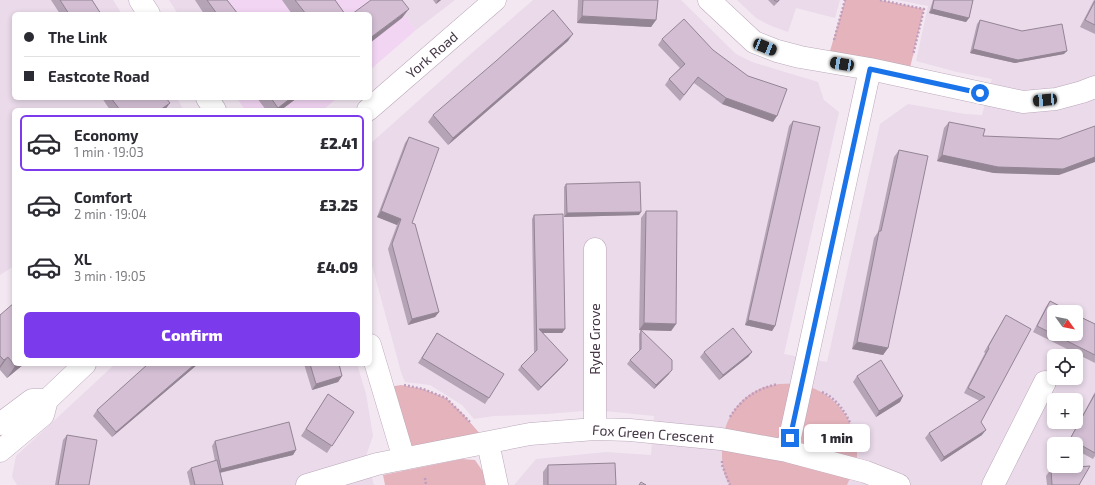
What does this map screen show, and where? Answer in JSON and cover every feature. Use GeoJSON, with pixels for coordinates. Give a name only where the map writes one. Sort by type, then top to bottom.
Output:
{"type":"FeatureCollection","features":[{"type":"Feature","properties":{"kind":"street"},"geometry":{"type":"LineString","coordinates":[[140,0],[148,12]]}},
{"type":"Feature","properties":{"kind":"street","name":"York Road"},"geometry":{"type":"LineString","coordinates":[[370,108],[495,0]]}},
{"type":"Feature","properties":{"kind":"street"},"geometry":{"type":"LineString","coordinates":[[709,0],[754,42],[777,52],[870,69],[1023,102],[1056,99],[1095,87]]}},
{"type":"Feature","properties":{"kind":"street"},"geometry":{"type":"LineString","coordinates":[[787,451],[870,69]]}},
{"type":"Feature","properties":{"kind":"street","name":"Ryde Grove"},"geometry":{"type":"LineString","coordinates":[[595,249],[595,429]]}},
{"type":"Feature","properties":{"kind":"street"},"geometry":{"type":"LineString","coordinates":[[372,352],[404,459]]}},
{"type":"Feature","properties":{"kind":"street"},"geometry":{"type":"LineString","coordinates":[[0,451],[42,415],[47,400],[82,366]]}},
{"type":"Feature","properties":{"kind":"street"},"geometry":{"type":"LineString","coordinates":[[993,485],[1045,382]]}},
{"type":"Feature","properties":{"kind":"street"},"geometry":{"type":"LineString","coordinates":[[0,424],[32,400],[47,400]]}},
{"type":"Feature","properties":{"kind":"street","name":"Fox Green Crescent"},"geometry":{"type":"LineString","coordinates":[[307,485],[377,464],[530,434],[595,429],[630,430],[722,439],[787,451],[866,472],[899,485]]}},
{"type":"Feature","properties":{"kind":"street"},"geometry":{"type":"LineString","coordinates":[[488,443],[497,485]]}},
{"type":"Feature","properties":{"kind":"path"},"geometry":{"type":"LineString","coordinates":[[828,62],[845,0]]}},
{"type":"Feature","properties":{"kind":"path"},"geometry":{"type":"LineString","coordinates":[[880,0],[924,9],[908,77]]}},
{"type":"Feature","properties":{"kind":"path"},"geometry":{"type":"LineString","coordinates":[[802,384],[825,393],[840,406],[851,424],[856,442],[857,456],[854,469]]}},
{"type":"Feature","properties":{"kind":"path"},"geometry":{"type":"LineString","coordinates":[[382,388],[401,385],[423,389],[446,398],[462,413],[488,443]]}},
{"type":"Feature","properties":{"kind":"shaded area"},"geometry":{"type":"Polygon","coordinates":[[[0,0],[113,0],[121,12],[12,12],[12,100],[178,100],[182,108],[12,108],[12,267],[0,275],[0,0]]]}},
{"type":"Feature","properties":{"kind":"shaded area"},"geometry":{"type":"Polygon","coordinates":[[[169,0],[231,0],[214,12],[177,12],[169,0]]]}},
{"type":"Feature","properties":{"kind":"shaded area"},"geometry":{"type":"Polygon","coordinates":[[[231,0],[393,0],[416,30],[372,68],[372,12],[214,12],[231,0]]]}},
{"type":"Feature","properties":{"kind":"shaded area"},"geometry":{"type":"Polygon","coordinates":[[[393,0],[455,0],[416,30],[393,0]]]}},
{"type":"Feature","properties":{"kind":"shaded area"},"geometry":{"type":"Polygon","coordinates":[[[533,0],[681,0],[736,54],[752,62],[818,82],[824,100],[839,112],[784,354],[827,362],[880,124],[908,104],[965,114],[982,115],[992,79],[957,72],[916,61],[928,6],[897,0],[1095,0],[1095,485],[514,485],[536,459],[606,452],[651,455],[654,416],[595,410],[494,416],[474,419],[462,405],[430,385],[405,382],[372,265],[372,142],[533,0]]]}},
{"type":"Feature","properties":{"kind":"shaded area"},"geometry":{"type":"Polygon","coordinates":[[[737,0],[840,0],[835,18],[796,8],[788,32],[769,25],[756,18],[737,0]]]}},
{"type":"Feature","properties":{"kind":"shaded area"},"geometry":{"type":"Polygon","coordinates":[[[845,0],[880,0],[924,9],[910,68],[830,51],[845,0]]]}},
{"type":"Feature","properties":{"kind":"shaded area"},"geometry":{"type":"Polygon","coordinates":[[[238,100],[335,100],[325,108],[244,108],[238,100]]]}},
{"type":"Feature","properties":{"kind":"shaded area"},"geometry":{"type":"Polygon","coordinates":[[[113,366],[358,366],[366,394],[373,436],[366,456],[374,485],[17,485],[12,477],[16,456],[113,366]]]}},
{"type":"Feature","properties":{"kind":"shaded area"},"geometry":{"type":"Polygon","coordinates":[[[779,384],[802,384],[808,386],[824,394],[840,407],[851,425],[857,445],[857,456],[847,485],[730,485],[724,474],[722,457],[722,442],[727,422],[738,405],[745,398],[764,387],[779,384]]]}},
{"type":"Feature","properties":{"kind":"shaded area"},"geometry":{"type":"Polygon","coordinates":[[[401,385],[423,389],[446,398],[462,413],[488,443],[404,459],[382,388],[401,385]]]}},
{"type":"Feature","properties":{"kind":"shaded area"},"geometry":{"type":"Polygon","coordinates":[[[462,459],[475,460],[486,476],[489,485],[385,485],[383,475],[462,459]]]}},
{"type":"Feature","properties":{"kind":"building"},"geometry":{"type":"Polygon","coordinates":[[[60,0],[92,0],[100,12],[68,12],[60,0]]]}},
{"type":"Feature","properties":{"kind":"building"},"geometry":{"type":"Polygon","coordinates":[[[207,0],[227,0],[236,12],[216,12],[207,0]]]}},
{"type":"Feature","properties":{"kind":"building"},"geometry":{"type":"Polygon","coordinates":[[[295,0],[335,0],[344,12],[304,12],[295,0]]]}},
{"type":"Feature","properties":{"kind":"building"},"geometry":{"type":"Polygon","coordinates":[[[371,0],[402,0],[409,9],[372,37],[372,12],[355,12],[371,0]]]}},
{"type":"Feature","properties":{"kind":"building"},"geometry":{"type":"Polygon","coordinates":[[[583,0],[658,0],[656,20],[582,16],[583,0]]]}},
{"type":"Feature","properties":{"kind":"building"},"geometry":{"type":"Polygon","coordinates":[[[934,0],[973,0],[969,18],[932,9],[934,0]]]}},
{"type":"Feature","properties":{"kind":"building"},"geometry":{"type":"Polygon","coordinates":[[[1095,1],[1095,25],[1085,20],[1095,1]]]}},
{"type":"Feature","properties":{"kind":"building"},"geometry":{"type":"Polygon","coordinates":[[[553,10],[573,34],[453,138],[433,115],[553,10]]]}},
{"type":"Feature","properties":{"kind":"building"},"geometry":{"type":"Polygon","coordinates":[[[684,19],[713,50],[748,76],[787,89],[777,116],[726,98],[698,77],[684,95],[669,79],[685,64],[662,39],[684,19]]]}},
{"type":"Feature","properties":{"kind":"building"},"geometry":{"type":"Polygon","coordinates":[[[980,20],[1022,31],[1062,24],[1067,51],[1018,60],[973,49],[980,20]]]}},
{"type":"Feature","properties":{"kind":"building"},"geometry":{"type":"Polygon","coordinates":[[[112,100],[168,100],[170,103],[163,108],[118,108],[112,100]]]}},
{"type":"Feature","properties":{"kind":"building"},"geometry":{"type":"Polygon","coordinates":[[[272,100],[288,100],[278,108],[272,100]]]}},
{"type":"Feature","properties":{"kind":"building"},"geometry":{"type":"Polygon","coordinates":[[[793,121],[820,127],[775,326],[748,320],[793,121]]]}},
{"type":"Feature","properties":{"kind":"building"},"geometry":{"type":"Polygon","coordinates":[[[949,122],[985,129],[983,136],[1059,139],[1095,126],[1095,157],[1063,169],[998,167],[942,155],[949,122]]]}},
{"type":"Feature","properties":{"kind":"building"},"geometry":{"type":"Polygon","coordinates":[[[409,137],[439,148],[412,223],[415,224],[439,312],[412,319],[392,244],[401,219],[381,211],[409,137]]]}},
{"type":"Feature","properties":{"kind":"building"},"geometry":{"type":"Polygon","coordinates":[[[899,150],[928,156],[888,348],[857,342],[879,231],[881,231],[899,150]]]}},
{"type":"Feature","properties":{"kind":"building"},"geometry":{"type":"Polygon","coordinates":[[[640,182],[641,212],[567,213],[566,184],[640,182]]]}},
{"type":"Feature","properties":{"kind":"building"},"geometry":{"type":"Polygon","coordinates":[[[646,211],[677,211],[676,324],[644,323],[646,211]]]}},
{"type":"Feature","properties":{"kind":"building"},"geometry":{"type":"Polygon","coordinates":[[[563,214],[565,329],[539,329],[568,360],[541,387],[521,366],[537,350],[534,215],[563,214]]]}},
{"type":"Feature","properties":{"kind":"building"},"geometry":{"type":"Polygon","coordinates":[[[1050,301],[1058,305],[1048,305],[1050,301]]]}},
{"type":"Feature","properties":{"kind":"building"},"geometry":{"type":"Polygon","coordinates":[[[12,305],[12,362],[8,357],[4,360],[0,356],[0,315],[12,305]]]}},
{"type":"Feature","properties":{"kind":"building"},"geometry":{"type":"Polygon","coordinates":[[[1047,307],[1047,331],[1037,326],[1047,307]]]}},
{"type":"Feature","properties":{"kind":"building"},"geometry":{"type":"Polygon","coordinates":[[[1006,315],[1031,329],[981,422],[986,430],[944,457],[929,433],[985,397],[968,388],[1006,315]]]}},
{"type":"Feature","properties":{"kind":"building"},"geometry":{"type":"Polygon","coordinates":[[[1083,318],[1095,324],[1095,355],[1067,341],[1083,341],[1083,318]]]}},
{"type":"Feature","properties":{"kind":"building"},"geometry":{"type":"Polygon","coordinates":[[[733,328],[752,352],[723,375],[704,352],[733,328]]]}},
{"type":"Feature","properties":{"kind":"building"},"geometry":{"type":"Polygon","coordinates":[[[641,330],[672,360],[672,370],[656,385],[630,360],[641,349],[641,330]]]}},
{"type":"Feature","properties":{"kind":"building"},"geometry":{"type":"Polygon","coordinates":[[[437,333],[504,374],[489,398],[422,358],[437,333]]]}},
{"type":"Feature","properties":{"kind":"building"},"geometry":{"type":"Polygon","coordinates":[[[881,360],[903,396],[879,411],[857,376],[881,360]]]}},
{"type":"Feature","properties":{"kind":"building"},"geometry":{"type":"Polygon","coordinates":[[[146,366],[193,366],[116,432],[97,410],[146,366]]]}},
{"type":"Feature","properties":{"kind":"building"},"geometry":{"type":"Polygon","coordinates":[[[311,366],[340,366],[342,376],[316,384],[311,366]]]}},
{"type":"Feature","properties":{"kind":"building"},"geometry":{"type":"Polygon","coordinates":[[[328,394],[354,412],[332,446],[306,429],[328,394]]]}},
{"type":"Feature","properties":{"kind":"building"},"geometry":{"type":"Polygon","coordinates":[[[1095,394],[1095,453],[1083,446],[1083,437],[1071,437],[1076,429],[1083,429],[1083,416],[1095,394]]]}},
{"type":"Feature","properties":{"kind":"building"},"geometry":{"type":"Polygon","coordinates":[[[289,422],[296,450],[221,469],[215,441],[289,422]]]}},
{"type":"Feature","properties":{"kind":"building"},"geometry":{"type":"Polygon","coordinates":[[[67,435],[97,440],[89,485],[58,485],[67,435]]]}},
{"type":"Feature","properties":{"kind":"building"},"geometry":{"type":"Polygon","coordinates":[[[217,460],[223,485],[195,485],[191,468],[217,460]]]}},
{"type":"Feature","properties":{"kind":"building"},"geometry":{"type":"Polygon","coordinates":[[[615,463],[616,485],[548,485],[548,465],[615,463]]]}},
{"type":"Feature","properties":{"kind":"building"},"geometry":{"type":"Polygon","coordinates":[[[1090,466],[1079,485],[1052,485],[1051,473],[1083,473],[1083,467],[1090,466]]]}},
{"type":"Feature","properties":{"kind":"building"},"geometry":{"type":"Polygon","coordinates":[[[641,482],[646,485],[639,485],[641,482]]]}},
{"type":"Feature","properties":{"kind":"route"},"geometry":{"type":"LineString","coordinates":[[790,438],[870,69],[980,93]]}}]}
